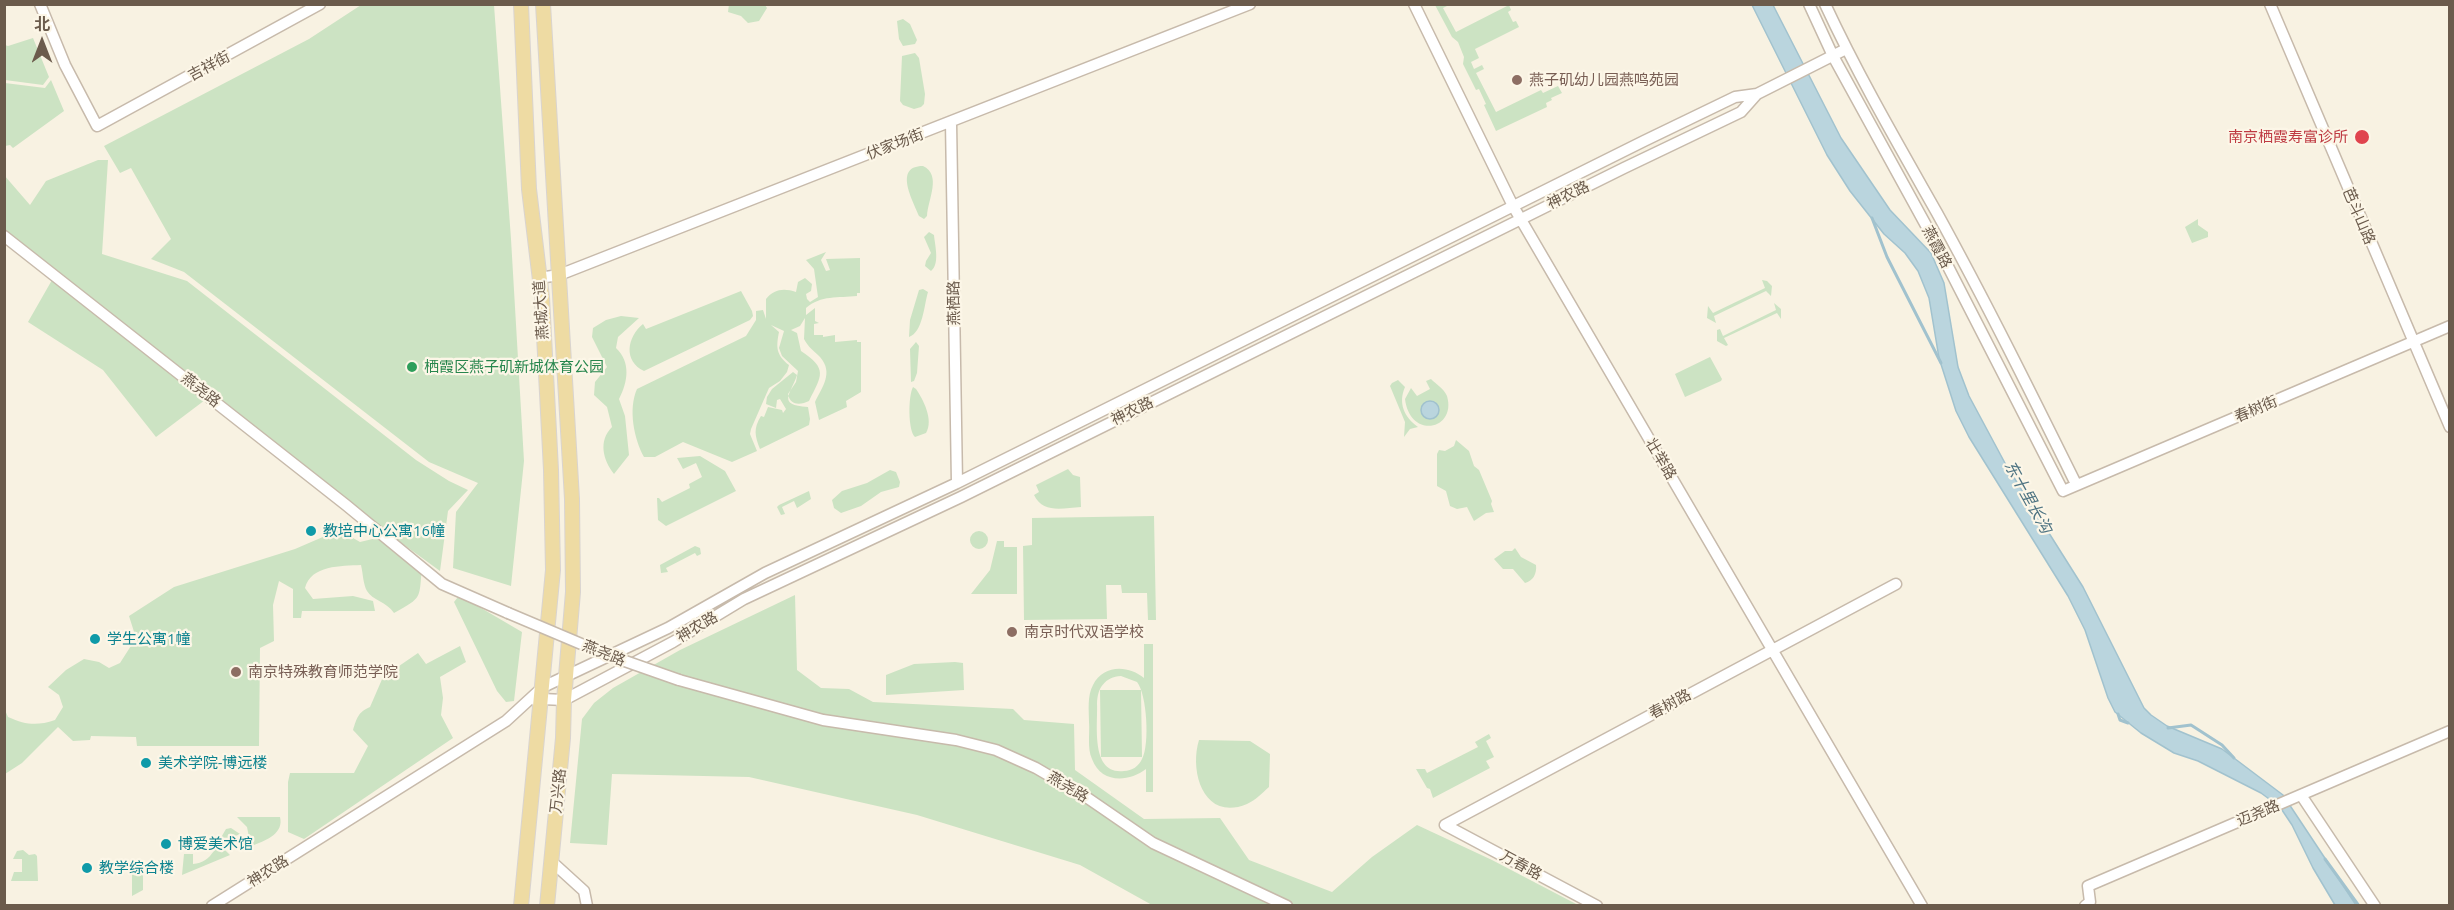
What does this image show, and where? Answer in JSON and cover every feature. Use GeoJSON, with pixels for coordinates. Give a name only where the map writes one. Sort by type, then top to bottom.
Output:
{"type":"FeatureCollection","features":[{"type":"Feature","properties":{"kind":"main road","name":"燕城大道"},"geometry":{"type":"LineString","coordinates":[[521,4],[529,189],[539,278],[551,470],[553,570],[542,693]]}},
{"type":"Feature","properties":{"kind":"main road","name":"燕城大道"},"geometry":{"type":"LineString","coordinates":[[543,4],[572,499],[573,580],[566,676]]}},
{"type":"Feature","properties":{"kind":"main road","name":"万兴路"},"geometry":{"type":"LineString","coordinates":[[547,906],[563,738],[566,676]]}},
{"type":"Feature","properties":{"kind":"main road","name":"万兴路"},"geometry":{"type":"LineString","coordinates":[[521,906],[542,693]]}},
{"type":"Feature","properties":{"kind":"street","name":"吉祥街"},"geometry":{"type":"LineString","coordinates":[[40,4],[65,65],[97,126],[318,6]]}},
{"type":"Feature","properties":{"kind":"street","name":"伏家场街"},"geometry":{"type":"LineString","coordinates":[[539,278],[559,276],[1250,4]]}},
{"type":"Feature","properties":{"kind":"street","name":"壮举路"},"geometry":{"type":"LineString","coordinates":[[1414,4],[1513,207],[1922,906]]}},
{"type":"Feature","properties":{"kind":"street","name":"燕霞路"},"geometry":{"type":"LineString","coordinates":[[1809,4],[1833,56],[1939,249],[2063,491]]}},
{"type":"Feature","properties":{"kind":"street","name":"燕霞路"},"geometry":{"type":"LineString","coordinates":[[1825,4],[1846,49],[2005,340],[2076,484]]}},
{"type":"Feature","properties":{"kind":"street","name":"芭斗山路"},"geometry":{"type":"LineString","coordinates":[[2270,4],[2450,427]]}},
{"type":"Feature","properties":{"kind":"street","name":"神农路"},"geometry":{"type":"LineString","coordinates":[[213,906],[506,721],[566,676],[668,628],[765,573],[957,483],[1735,98],[1757,94],[1846,49]]}},
{"type":"Feature","properties":{"kind":"street","name":"神农路"},"geometry":{"type":"LineString","coordinates":[[564,700],[673,642],[744,600],[961,497],[1520,219],[1741,112],[1757,94]]}},
{"type":"Feature","properties":{"kind":"street","name":"燕栖路"},"geometry":{"type":"LineString","coordinates":[[951,122],[957,483]]}},
{"type":"Feature","properties":{"kind":"street","name":"燕尧路"},"geometry":{"type":"LineString","coordinates":[[4,236],[337,498],[442,584],[605,654],[679,680],[823,720],[956,740],[996,750],[1045,773],[1089,799],[1153,843],[1287,906]]}},
{"type":"Feature","properties":{"kind":"street","name":"春树街"},"geometry":{"type":"LineString","coordinates":[[2063,491],[2450,326]]}},
{"type":"Feature","properties":{"kind":"street","name":"春树路"},"geometry":{"type":"LineString","coordinates":[[1445,825],[1896,584]]}},
{"type":"Feature","properties":{"kind":"street"},"geometry":{"type":"LineString","coordinates":[[542,693],[564,700]]}},
{"type":"Feature","properties":{"kind":"street","name":"迈尧路"},"geometry":{"type":"LineString","coordinates":[[2085,906],[2090,902],[2088,886],[2450,731]]}},
{"type":"Feature","properties":{"kind":"street"},"geometry":{"type":"LineString","coordinates":[[2299,796],[2375,906]]}},
{"type":"Feature","properties":{"kind":"street","name":"万春路"},"geometry":{"type":"LineString","coordinates":[[1445,825],[1597,906]]}},
{"type":"Feature","properties":{"kind":"street"},"geometry":{"type":"LineString","coordinates":[[551,861],[585,891],[587,906]]}},
{"type":"Feature","properties":{"kind":"green space"},"geometry":{"type":"Polygon","coordinates":[[[729,4],[765,5],[767,8],[759,21],[748,23],[741,16],[728,12],[729,4]]]}},
{"type":"Feature","properties":{"kind":"green space","name":"栖霞区燕子矶新城体育公园"},"geometry":{"type":"Polygon","coordinates":[[[361,5],[494,5],[524,461],[511,586],[453,568],[456,512],[478,483],[429,462],[184,272],[151,259],[171,239],[131,168],[120,173],[104,146],[309,39],[361,5]]]}},
{"type":"Feature","properties":{"kind":"green space"},"geometry":{"type":"Polygon","coordinates":[[[1435,5],[1449,5],[1443,8],[1456,32],[1509,5],[1511,10],[1508,12],[1513,22],[1516,21],[1519,27],[1475,49],[1479,58],[1471,62],[1474,69],[1482,65],[1484,69],[1476,73],[1496,112],[1541,90],[1543,93],[1558,86],[1562,93],[1551,98],[1552,100],[1546,103],[1547,107],[1496,131],[1479,89],[1476,90],[1463,64],[1464,57],[1458,42],[1452,37],[1435,5]]]}},
{"type":"Feature","properties":{"kind":"green space"},"geometry":{"type":"Polygon","coordinates":[[[903,19],[910,24],[917,40],[915,44],[903,46],[899,39],[897,21],[903,19]]]}},
{"type":"Feature","properties":{"kind":"green space"},"geometry":{"type":"Polygon","coordinates":[[[33,38],[49,77],[43,85],[5,80],[5,45],[33,38]]]}},
{"type":"Feature","properties":{"kind":"green space"},"geometry":{"type":"Polygon","coordinates":[[[915,53],[919,58],[925,94],[924,104],[914,109],[903,105],[900,101],[902,56],[915,53]]]}},
{"type":"Feature","properties":{"kind":"green space"},"geometry":{"type":"Polygon","coordinates":[[[51,80],[64,111],[13,148],[10,145],[5,146],[5,83],[45,88],[51,80]]]}},
{"type":"Feature","properties":{"kind":"green space"},"geometry":{"type":"Polygon","coordinates":[[[98,160],[108,160],[102,254],[187,281],[416,460],[468,490],[448,511],[440,571],[205,400],[156,437],[103,370],[28,322],[56,273],[5,234],[4,175],[30,205],[46,181],[98,160]]]}},
{"type":"Feature","properties":{"kind":"green space"},"geometry":{"type":"Polygon","coordinates":[[[923,166],[929,170],[933,181],[927,216],[924,219],[919,216],[907,185],[909,172],[923,166]]]}},
{"type":"Feature","properties":{"kind":"green space"},"geometry":{"type":"Polygon","coordinates":[[[2198,219],[2198,225],[2208,232],[2208,237],[2192,243],[2185,227],[2198,219]]]}},
{"type":"Feature","properties":{"kind":"green space"},"geometry":{"type":"Polygon","coordinates":[[[929,232],[934,235],[936,254],[934,268],[931,271],[925,266],[931,253],[924,237],[929,232]]]}},
{"type":"Feature","properties":{"kind":"green space"},"geometry":{"type":"Polygon","coordinates":[[[826,252],[821,260],[826,271],[830,270],[826,259],[860,258],[860,293],[857,293],[857,296],[818,301],[806,308],[806,315],[815,308],[815,321],[819,323],[814,324],[814,335],[823,335],[823,337],[835,335],[835,342],[857,340],[861,342],[861,392],[846,401],[847,407],[819,420],[815,402],[825,380],[826,369],[820,357],[804,339],[805,318],[800,326],[791,330],[797,333],[801,351],[810,357],[819,368],[820,373],[809,401],[793,403],[788,394],[796,382],[798,371],[782,356],[779,348],[784,331],[771,325],[779,332],[778,350],[782,358],[789,365],[780,381],[769,388],[751,429],[750,434],[757,451],[732,462],[683,442],[655,457],[644,457],[637,442],[633,424],[634,397],[637,389],[746,336],[756,320],[756,311],[763,310],[766,319],[766,299],[776,291],[796,292],[798,282],[805,278],[812,284],[811,291],[806,294],[807,299],[810,302],[818,297],[814,269],[806,260],[826,252]]]}},
{"type":"Feature","properties":{"kind":"green space"},"geometry":{"type":"Polygon","coordinates":[[[1762,280],[1772,286],[1771,296],[1766,291],[1714,316],[1716,323],[1707,318],[1708,306],[1713,313],[1765,288],[1762,280]]]}},
{"type":"Feature","properties":{"kind":"green space"},"geometry":{"type":"Polygon","coordinates":[[[923,289],[928,292],[922,318],[917,330],[909,337],[910,320],[919,290],[923,289]]]}},
{"type":"Feature","properties":{"kind":"green space"},"geometry":{"type":"Polygon","coordinates":[[[741,291],[752,311],[753,316],[750,320],[644,371],[637,367],[630,355],[630,349],[633,335],[643,324],[646,329],[741,291]]]}},
{"type":"Feature","properties":{"kind":"green space"},"geometry":{"type":"Polygon","coordinates":[[[1774,303],[1781,309],[1781,319],[1777,313],[1724,338],[1728,345],[1726,346],[1717,341],[1717,330],[1720,329],[1723,336],[1776,310],[1774,303]]]}},
{"type":"Feature","properties":{"kind":"green space"},"geometry":{"type":"Polygon","coordinates":[[[621,316],[639,318],[618,337],[616,348],[626,366],[626,379],[619,399],[625,416],[629,455],[614,474],[607,463],[604,450],[605,438],[612,427],[607,407],[594,395],[595,382],[607,367],[592,337],[593,328],[606,320],[621,316]]]}},
{"type":"Feature","properties":{"kind":"green space"},"geometry":{"type":"Polygon","coordinates":[[[916,342],[919,346],[917,373],[914,381],[911,382],[910,349],[916,342]]]}},
{"type":"Feature","properties":{"kind":"green space"},"geometry":{"type":"Polygon","coordinates":[[[1710,357],[1721,381],[1685,397],[1675,374],[1710,357]]]}},
{"type":"Feature","properties":{"kind":"green space"},"geometry":{"type":"Polygon","coordinates":[[[793,372],[797,375],[789,393],[789,401],[798,406],[808,407],[809,425],[760,449],[756,432],[761,416],[764,417],[768,407],[782,410],[783,413],[786,409],[780,399],[777,400],[776,408],[766,404],[767,397],[772,389],[793,372]]]}},
{"type":"Feature","properties":{"kind":"green space"},"geometry":{"type":"Polygon","coordinates":[[[1431,379],[1446,393],[1448,408],[1445,417],[1432,426],[1415,421],[1405,399],[1411,388],[1417,396],[1430,389],[1426,381],[1431,379]]]}},
{"type":"Feature","properties":{"kind":"green space"},"geometry":{"type":"Polygon","coordinates":[[[1398,380],[1405,387],[1402,404],[1406,414],[1418,427],[1410,429],[1404,437],[1405,422],[1390,386],[1398,380]]]}},
{"type":"Feature","properties":{"kind":"green space"},"geometry":{"type":"Polygon","coordinates":[[[913,387],[924,404],[929,422],[926,433],[915,437],[911,428],[910,413],[913,387]]]}},
{"type":"Feature","properties":{"kind":"green space"},"geometry":{"type":"Polygon","coordinates":[[[1456,440],[1469,451],[1492,501],[1494,512],[1486,513],[1474,521],[1467,507],[1457,509],[1450,506],[1446,491],[1437,486],[1437,454],[1439,450],[1445,451],[1454,446],[1456,440]]]}},
{"type":"Feature","properties":{"kind":"green space"},"geometry":{"type":"Polygon","coordinates":[[[700,456],[725,471],[736,491],[666,526],[658,520],[657,498],[662,502],[690,488],[689,484],[702,477],[696,463],[683,469],[677,458],[700,456]]]}},
{"type":"Feature","properties":{"kind":"green space"},"geometry":{"type":"Polygon","coordinates":[[[1068,469],[1073,475],[1080,477],[1081,507],[1061,509],[1048,507],[1038,501],[1034,495],[1039,492],[1036,485],[1068,469]]]}},
{"type":"Feature","properties":{"kind":"green space"},"geometry":{"type":"Polygon","coordinates":[[[890,470],[896,472],[900,482],[899,487],[881,492],[861,506],[841,513],[834,508],[832,500],[842,491],[867,483],[890,470]]]}},
{"type":"Feature","properties":{"kind":"green space"},"geometry":{"type":"Polygon","coordinates":[[[809,491],[811,499],[797,508],[794,501],[782,507],[785,514],[781,515],[777,507],[779,505],[809,491]]]}},
{"type":"Feature","properties":{"kind":"green space"},"geometry":{"type":"Polygon","coordinates":[[[1154,516],[1156,620],[1148,620],[1147,593],[1122,593],[1121,585],[1106,585],[1107,619],[1024,620],[1023,546],[1032,545],[1032,518],[1154,516]]]}},
{"type":"Feature","properties":{"kind":"green space"},"geometry":{"type":"Polygon","coordinates":[[[339,530],[360,542],[385,536],[422,566],[418,596],[410,604],[394,613],[367,591],[361,565],[328,568],[308,580],[305,588],[313,599],[353,596],[373,601],[375,611],[302,611],[301,618],[293,618],[293,589],[279,581],[273,605],[274,641],[260,648],[259,746],[137,746],[136,737],[91,736],[90,740],[73,741],[58,727],[22,763],[5,774],[5,710],[8,717],[20,722],[37,724],[55,720],[63,707],[59,695],[48,687],[66,670],[84,659],[99,662],[109,668],[120,663],[136,638],[129,616],[174,587],[295,549],[339,530]]]}},
{"type":"Feature","properties":{"kind":"green space"},"geometry":{"type":"Polygon","coordinates":[[[975,531],[983,531],[988,536],[986,547],[975,549],[970,544],[970,536],[975,531]]]}},
{"type":"Feature","properties":{"kind":"green space"},"geometry":{"type":"Polygon","coordinates":[[[997,541],[1004,541],[1004,547],[1017,547],[1017,594],[971,594],[990,570],[997,541]]]}},
{"type":"Feature","properties":{"kind":"green space"},"geometry":{"type":"Polygon","coordinates":[[[695,546],[700,548],[701,554],[697,556],[695,553],[666,568],[668,572],[661,573],[660,565],[695,546]]]}},
{"type":"Feature","properties":{"kind":"green space"},"geometry":{"type":"Polygon","coordinates":[[[1515,548],[1521,557],[1536,565],[1534,577],[1525,583],[1513,569],[1503,569],[1494,559],[1505,551],[1512,551],[1515,548]]]}},
{"type":"Feature","properties":{"kind":"green space"},"geometry":{"type":"Polygon","coordinates":[[[795,595],[797,670],[821,688],[849,689],[873,702],[1013,709],[1024,720],[1074,724],[1075,770],[1144,819],[1220,818],[1249,860],[1332,892],[1372,857],[1417,825],[1492,860],[1578,905],[1152,905],[1080,865],[917,815],[749,777],[612,774],[607,845],[570,843],[582,719],[594,703],[613,688],[680,650],[795,595]]]}},
{"type":"Feature","properties":{"kind":"green space"},"geometry":{"type":"Polygon","coordinates":[[[458,597],[464,598],[522,632],[514,701],[506,702],[497,691],[454,602],[458,597]]]}},
{"type":"Feature","properties":{"kind":"green space"},"geometry":{"type":"Polygon","coordinates":[[[1144,644],[1153,644],[1153,792],[1146,792],[1146,769],[1124,778],[1109,777],[1102,773],[1090,755],[1089,745],[1089,698],[1097,678],[1110,670],[1124,669],[1144,678],[1144,644]],[[1121,676],[1115,677],[1106,681],[1098,693],[1098,747],[1106,765],[1113,770],[1132,769],[1141,762],[1144,752],[1147,732],[1145,708],[1137,682],[1121,676]]]}},
{"type":"Feature","properties":{"kind":"green space"},"geometry":{"type":"Polygon","coordinates":[[[460,646],[466,662],[440,677],[443,698],[441,715],[453,738],[304,839],[288,832],[290,773],[354,773],[368,746],[353,730],[359,716],[370,707],[383,677],[418,653],[426,664],[460,646]]]}},
{"type":"Feature","properties":{"kind":"green space"},"geometry":{"type":"Polygon","coordinates":[[[963,663],[964,690],[886,695],[886,675],[914,664],[963,663]]]}},
{"type":"Feature","properties":{"kind":"green space"},"geometry":{"type":"Polygon","coordinates":[[[1100,690],[1141,690],[1142,757],[1101,757],[1100,690]]]}},
{"type":"Feature","properties":{"kind":"green space"},"geometry":{"type":"Polygon","coordinates":[[[1489,734],[1491,738],[1486,741],[1494,757],[1486,761],[1490,768],[1433,798],[1430,789],[1427,788],[1416,769],[1425,769],[1427,773],[1478,747],[1475,742],[1489,734]]]}},
{"type":"Feature","properties":{"kind":"green space"},"geometry":{"type":"Polygon","coordinates":[[[1199,740],[1250,741],[1270,754],[1269,787],[1247,804],[1232,808],[1220,806],[1210,800],[1198,779],[1196,753],[1199,740]]]}},
{"type":"Feature","properties":{"kind":"green space"},"geometry":{"type":"Polygon","coordinates":[[[237,817],[280,817],[281,823],[277,832],[254,845],[250,842],[247,827],[237,817]]]}},
{"type":"Feature","properties":{"kind":"green space"},"geometry":{"type":"Polygon","coordinates":[[[231,828],[240,834],[228,839],[225,850],[230,855],[182,875],[184,854],[193,854],[193,864],[200,863],[214,851],[226,829],[231,828]]]}},
{"type":"Feature","properties":{"kind":"green space"},"geometry":{"type":"Polygon","coordinates":[[[23,850],[29,855],[37,856],[38,881],[11,881],[14,872],[22,872],[22,859],[13,859],[17,851],[23,850]]]}},
{"type":"Feature","properties":{"kind":"green space"},"geometry":{"type":"Polygon","coordinates":[[[132,869],[143,869],[143,890],[132,896],[132,869]]]}},
{"type":"Feature","properties":{"kind":"water"},"geometry":{"type":"Polygon","coordinates":[[[1752,5],[1773,5],[1841,138],[1890,210],[1931,253],[1944,283],[1958,367],[1969,396],[2006,465],[2083,587],[2144,708],[2167,726],[2222,749],[2283,795],[2356,905],[2335,905],[2280,807],[2261,793],[2198,761],[2174,753],[2141,733],[2115,712],[2085,630],[2068,596],[1969,437],[1956,411],[1939,358],[1929,298],[1918,271],[1905,253],[1884,234],[1850,191],[1827,155],[1752,5]]]}},
{"type":"Feature","properties":{"kind":"water"},"geometry":{"type":"Polygon","coordinates":[[[1426,401],[1434,401],[1439,406],[1437,417],[1426,419],[1421,414],[1421,406],[1426,401]]]}},
{"type":"Feature","properties":{"kind":"waterway","name":"东十里长沟"},"geometry":{"type":"LineString","coordinates":[[1872,218],[1887,257],[1941,363]]}},
{"type":"Feature","properties":{"kind":"waterway","name":"东十里长沟"},"geometry":{"type":"LineString","coordinates":[[2118,714],[2120,720],[2128,723]]}},
{"type":"Feature","properties":{"kind":"waterway","name":"东十里长沟"},"geometry":{"type":"LineString","coordinates":[[2168,728],[2191,725],[2222,745],[2234,758]]}},
{"type":"Feature","properties":{"kind":"waterway","name":"东十里长沟"},"geometry":{"type":"LineString","coordinates":[[2325,859],[2359,906]]}},
{"type":"Feature","properties":{"kind":"place","name":"燕子矶幼儿园燕鸣苑园"},"geometry":{"type":"Point","coordinates":[1517,80]}},
{"type":"Feature","properties":{"kind":"place","name":"南京栖霞寿富诊所"},"geometry":{"type":"Point","coordinates":[2362,137]}},
{"type":"Feature","properties":{"kind":"place","name":"栖霞区燕子矶新城体育公园"},"geometry":{"type":"Point","coordinates":[412,367]}},
{"type":"Feature","properties":{"kind":"place","name":"教培中心公寓16幢"},"geometry":{"type":"Point","coordinates":[311,531]}},
{"type":"Feature","properties":{"kind":"place","name":"南京时代双语学校"},"geometry":{"type":"Point","coordinates":[1012,632]}},
{"type":"Feature","properties":{"kind":"place","name":"学生公寓1幢"},"geometry":{"type":"Point","coordinates":[95,639]}},
{"type":"Feature","properties":{"kind":"place","name":"南京特殊教育师范学院"},"geometry":{"type":"Point","coordinates":[236,672]}},
{"type":"Feature","properties":{"kind":"place","name":"美术学院-博远楼"},"geometry":{"type":"Point","coordinates":[146,763]}},
{"type":"Feature","properties":{"kind":"place","name":"博爱美术馆"},"geometry":{"type":"Point","coordinates":[166,844]}},
{"type":"Feature","properties":{"kind":"place","name":"教学综合楼"},"geometry":{"type":"Point","coordinates":[87,868]}}]}
